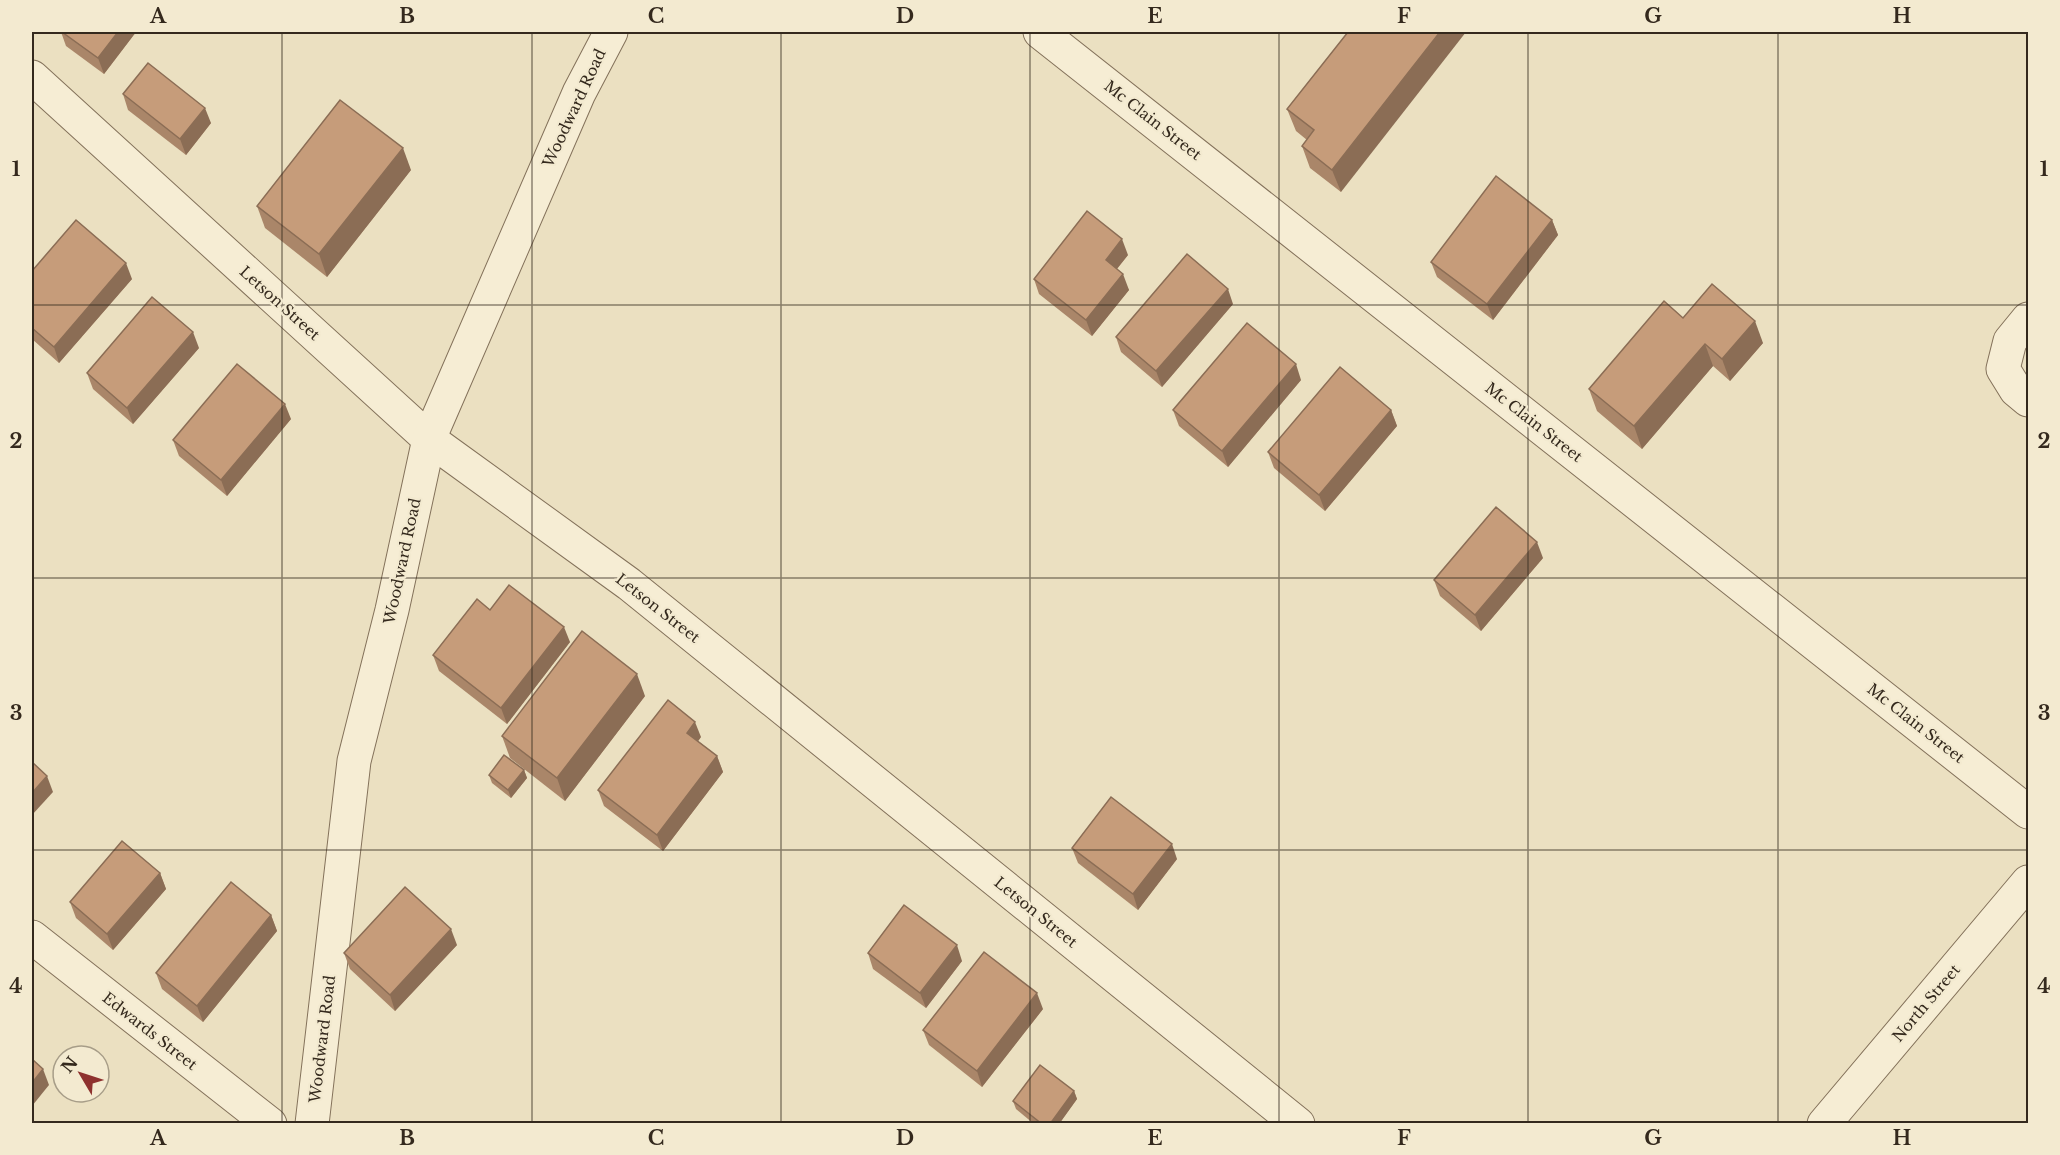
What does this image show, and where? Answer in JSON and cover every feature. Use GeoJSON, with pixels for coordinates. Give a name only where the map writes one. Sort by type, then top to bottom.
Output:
{"type":"FeatureCollection","features":[{"type":"Feature","properties":{"kind":"street","name":"Woodward Road"},"geometry":{"type":"LineString","coordinates":[[312,1124],[354,762],[392,610],[429,439],[579,93],[610,32]]}},
{"type":"Feature","properties":{"kind":"street","name":"Mc Clain Street"},"geometry":{"type":"LineString","coordinates":[[1040,32],[2028,812]]}},
{"type":"Feature","properties":{"kind":"street","name":"Letson Street"},"geometry":{"type":"LineString","coordinates":[[32,77],[429,439],[630,584],[1298,1124]]}},
{"type":"Feature","properties":{"kind":"street"},"geometry":{"type":"LineString","coordinates":[[2019,330],[2003,369],[2016,390],[2028,400]]}},
{"type":"Feature","properties":{"kind":"street","name":"North Street"},"geometry":{"type":"LineString","coordinates":[[1824,1124],[2028,882]]}},
{"type":"Feature","properties":{"kind":"street","name":"Edwards Street"},"geometry":{"type":"LineString","coordinates":[[32,937],[270,1124]]}},
{"type":"Feature","properties":{"kind":"building"},"geometry":{"type":"Polygon","coordinates":[[[62,32],[118,32],[98,58],[62,32]]]}},
{"type":"Feature","properties":{"kind":"building"},"geometry":{"type":"Polygon","coordinates":[[[1348,32],[1440,32],[1332,170],[1302,146],[1314,130],[1287,109],[1348,32]]]}},
{"type":"Feature","properties":{"kind":"building"},"geometry":{"type":"Polygon","coordinates":[[[148,63],[205,108],[180,139],[123,94],[148,63]]]}},
{"type":"Feature","properties":{"kind":"building"},"geometry":{"type":"Polygon","coordinates":[[[340,100],[403,148],[319,254],[257,206],[340,100]]]}},
{"type":"Feature","properties":{"kind":"building"},"geometry":{"type":"Polygon","coordinates":[[[1496,176],[1552,220],[1487,304],[1431,262],[1496,176]]]}},
{"type":"Feature","properties":{"kind":"building"},"geometry":{"type":"Polygon","coordinates":[[[1087,211],[1122,239],[1106,260],[1123,274],[1086,320],[1034,279],[1087,211]]]}},
{"type":"Feature","properties":{"kind":"building"},"geometry":{"type":"Polygon","coordinates":[[[76,220],[126,263],[54,347],[32,328],[32,271],[76,220]]]}},
{"type":"Feature","properties":{"kind":"building"},"geometry":{"type":"Polygon","coordinates":[[[1187,254],[1228,289],[1156,371],[1116,337],[1187,254]]]}},
{"type":"Feature","properties":{"kind":"building"},"geometry":{"type":"Polygon","coordinates":[[[1712,284],[1755,321],[1722,359],[1705,344],[1634,426],[1589,389],[1664,301],[1683,318],[1712,284]]]}},
{"type":"Feature","properties":{"kind":"building"},"geometry":{"type":"Polygon","coordinates":[[[152,297],[193,332],[127,408],[87,373],[152,297]]]}},
{"type":"Feature","properties":{"kind":"building"},"geometry":{"type":"Polygon","coordinates":[[[1247,323],[1296,364],[1222,451],[1173,410],[1247,323]]]}},
{"type":"Feature","properties":{"kind":"building"},"geometry":{"type":"Polygon","coordinates":[[[237,364],[285,404],[221,480],[173,440],[237,364]]]}},
{"type":"Feature","properties":{"kind":"building"},"geometry":{"type":"Polygon","coordinates":[[[1340,367],[1391,410],[1319,495],[1268,452],[1340,367]]]}},
{"type":"Feature","properties":{"kind":"building"},"geometry":{"type":"Polygon","coordinates":[[[1496,507],[1537,542],[1475,615],[1434,580],[1496,507]]]}},
{"type":"Feature","properties":{"kind":"building"},"geometry":{"type":"Polygon","coordinates":[[[509,585],[564,627],[501,708],[433,655],[477,599],[490,610],[509,585]]]}},
{"type":"Feature","properties":{"kind":"building"},"geometry":{"type":"Polygon","coordinates":[[[582,631],[637,674],[557,778],[502,736],[582,631]]]}},
{"type":"Feature","properties":{"kind":"building"},"geometry":{"type":"Polygon","coordinates":[[[668,700],[695,722],[687,733],[717,756],[657,835],[598,790],[668,700]]]}},
{"type":"Feature","properties":{"kind":"building"},"geometry":{"type":"Polygon","coordinates":[[[504,755],[524,770],[508,790],[489,775],[504,755]]]}},
{"type":"Feature","properties":{"kind":"building"},"geometry":{"type":"Polygon","coordinates":[[[32,762],[47,776],[32,793],[32,762]]]}},
{"type":"Feature","properties":{"kind":"building"},"geometry":{"type":"Polygon","coordinates":[[[1111,797],[1172,844],[1133,894],[1072,848],[1111,797]]]}},
{"type":"Feature","properties":{"kind":"building"},"geometry":{"type":"Polygon","coordinates":[[[122,841],[160,873],[107,934],[70,902],[122,841]]]}},
{"type":"Feature","properties":{"kind":"building"},"geometry":{"type":"Polygon","coordinates":[[[231,882],[271,915],[197,1006],[156,973],[231,882]]]}},
{"type":"Feature","properties":{"kind":"building"},"geometry":{"type":"Polygon","coordinates":[[[405,887],[451,929],[390,995],[344,953],[405,887]]]}},
{"type":"Feature","properties":{"kind":"building"},"geometry":{"type":"Polygon","coordinates":[[[904,905],[957,945],[920,993],[868,953],[904,905]]]}},
{"type":"Feature","properties":{"kind":"building"},"geometry":{"type":"Polygon","coordinates":[[[984,952],[1037,993],[977,1071],[923,1030],[984,952]]]}},
{"type":"Feature","properties":{"kind":"building"},"geometry":{"type":"Polygon","coordinates":[[[32,1059],[43,1069],[32,1083],[32,1059]]]}},
{"type":"Feature","properties":{"kind":"building"},"geometry":{"type":"Polygon","coordinates":[[[1040,1065],[1074,1091],[1050,1124],[1042,1124],[1013,1101],[1040,1065]]]}}]}
